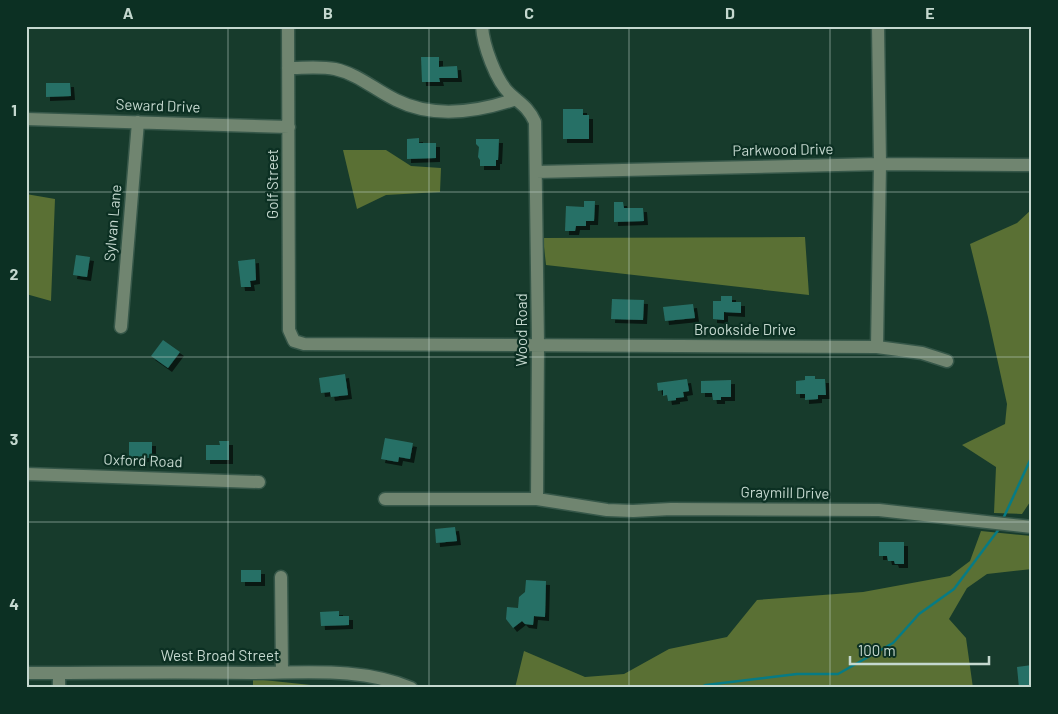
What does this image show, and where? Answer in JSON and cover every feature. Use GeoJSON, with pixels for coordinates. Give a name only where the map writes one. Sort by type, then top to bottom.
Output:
{"type":"FeatureCollection","features":[{"type":"Feature","properties":{"kind":"street","name":"Golf Street"},"geometry":{"type":"LineString","coordinates":[[288,26],[290,330],[294,341]]}},
{"type":"Feature","properties":{"kind":"street","name":"Wood Road"},"geometry":{"type":"LineString","coordinates":[[482,26],[489,56],[502,84],[531,113],[534,122],[538,344],[537,499]]}},
{"type":"Feature","properties":{"kind":"street"},"geometry":{"type":"LineString","coordinates":[[877,347],[880,164],[878,26]]}},
{"type":"Feature","properties":{"kind":"street"},"geometry":{"type":"LineString","coordinates":[[288,68],[333,69],[348,73],[395,100],[430,111],[473,110],[499,105],[516,99]]}},
{"type":"Feature","properties":{"kind":"street","name":"Seward Drive"},"geometry":{"type":"LineString","coordinates":[[26,119],[289,127]]}},
{"type":"Feature","properties":{"kind":"street","name":"Sylvan Lane"},"geometry":{"type":"LineString","coordinates":[[121,327],[138,122]]}},
{"type":"Feature","properties":{"kind":"street","name":"Parkwood Drive"},"geometry":{"type":"LineString","coordinates":[[536,172],[880,164],[1032,165]]}},
{"type":"Feature","properties":{"kind":"street","name":"Brookside Drive"},"geometry":{"type":"LineString","coordinates":[[294,341],[304,344],[877,347],[922,353],[947,361]]}},
{"type":"Feature","properties":{"kind":"street","name":"Oxford Road"},"geometry":{"type":"LineString","coordinates":[[26,474],[259,482]]}},
{"type":"Feature","properties":{"kind":"street"},"geometry":{"type":"LineString","coordinates":[[385,499],[537,499]]}},
{"type":"Feature","properties":{"kind":"street","name":"Graymill Drive"},"geometry":{"type":"LineString","coordinates":[[537,499],[607,510],[633,511],[670,508],[879,510],[1032,527]]}},
{"type":"Feature","properties":{"kind":"street"},"geometry":{"type":"LineString","coordinates":[[280,577],[282,672]]}},
{"type":"Feature","properties":{"kind":"street","name":"West Broad Street"},"geometry":{"type":"LineString","coordinates":[[26,672],[282,672],[352,674],[387,680],[411,688]]}},
{"type":"Feature","properties":{"kind":"street"},"geometry":{"type":"LineString","coordinates":[[59,672],[59,688]]}},
{"type":"Feature","properties":{"kind":"green space"},"geometry":{"type":"Polygon","coordinates":[[[343,150],[386,150],[411,166],[441,168],[440,192],[386,195],[357,209],[343,150]]]}},
{"type":"Feature","properties":{"kind":"green space"},"geometry":{"type":"Polygon","coordinates":[[[26,194],[55,199],[51,301],[26,294],[26,194]]]}},
{"type":"Feature","properties":{"kind":"green space"},"geometry":{"type":"Polygon","coordinates":[[[1032,209],[1032,499],[1022,514],[994,513],[996,467],[962,445],[1005,424],[1007,404],[970,244],[1017,223],[1032,209]]]}},
{"type":"Feature","properties":{"kind":"green space"},"geometry":{"type":"Polygon","coordinates":[[[805,237],[809,295],[546,265],[543,238],[805,237]]]}},
{"type":"Feature","properties":{"kind":"green space"},"geometry":{"type":"Polygon","coordinates":[[[981,531],[1032,536],[1032,569],[987,574],[967,588],[949,619],[966,638],[973,688],[515,688],[524,651],[585,677],[624,674],[669,649],[727,637],[757,600],[863,592],[950,576],[970,561],[981,531]]]}},
{"type":"Feature","properties":{"kind":"green space"},"geometry":{"type":"Polygon","coordinates":[[[253,679],[339,688],[253,688],[253,679]]]}},
{"type":"Feature","properties":{"kind":"building"},"geometry":{"type":"Polygon","coordinates":[[[421,57],[439,57],[439,67],[457,66],[458,78],[439,78],[440,82],[422,82],[421,57]]]}},
{"type":"Feature","properties":{"kind":"building"},"geometry":{"type":"Polygon","coordinates":[[[46,83],[70,83],[71,96],[46,97],[46,83]]]}},
{"type":"Feature","properties":{"kind":"building"},"geometry":{"type":"Polygon","coordinates":[[[563,109],[583,109],[583,115],[589,115],[589,139],[563,139],[563,109]]]}},
{"type":"Feature","properties":{"kind":"building"},"geometry":{"type":"Polygon","coordinates":[[[419,138],[419,143],[436,143],[436,158],[407,159],[407,139],[419,138]]]}},
{"type":"Feature","properties":{"kind":"building"},"geometry":{"type":"Polygon","coordinates":[[[476,139],[499,139],[496,166],[480,166],[478,157],[479,147],[476,144],[476,139]]]}},
{"type":"Feature","properties":{"kind":"building"},"geometry":{"type":"Polygon","coordinates":[[[584,201],[595,201],[594,221],[586,221],[586,226],[576,226],[575,231],[565,231],[566,206],[584,207],[584,201]]]}},
{"type":"Feature","properties":{"kind":"building"},"geometry":{"type":"Polygon","coordinates":[[[614,202],[623,202],[624,208],[643,208],[644,221],[614,222],[614,202]]]}},
{"type":"Feature","properties":{"kind":"building"},"geometry":{"type":"Polygon","coordinates":[[[76,255],[90,257],[87,277],[73,275],[76,255]]]}},
{"type":"Feature","properties":{"kind":"building"},"geometry":{"type":"Polygon","coordinates":[[[255,259],[256,280],[250,281],[251,287],[241,287],[238,261],[255,259]]]}},
{"type":"Feature","properties":{"kind":"building"},"geometry":{"type":"Polygon","coordinates":[[[721,296],[732,296],[732,302],[741,302],[741,313],[724,312],[724,320],[713,319],[713,301],[721,301],[721,296]]]}},
{"type":"Feature","properties":{"kind":"building"},"geometry":{"type":"Polygon","coordinates":[[[612,299],[644,300],[643,320],[611,319],[612,299]]]}},
{"type":"Feature","properties":{"kind":"building"},"geometry":{"type":"Polygon","coordinates":[[[693,304],[695,318],[665,321],[663,307],[693,304]]]}},
{"type":"Feature","properties":{"kind":"building"},"geometry":{"type":"Polygon","coordinates":[[[163,340],[180,352],[168,368],[151,356],[163,340]]]}},
{"type":"Feature","properties":{"kind":"building"},"geometry":{"type":"Polygon","coordinates":[[[345,374],[348,395],[331,397],[330,392],[321,393],[319,378],[345,374]]]}},
{"type":"Feature","properties":{"kind":"building"},"geometry":{"type":"Polygon","coordinates":[[[805,376],[825,379],[826,395],[818,395],[818,399],[805,400],[805,394],[796,394],[796,381],[805,380],[805,376]]]}},
{"type":"Feature","properties":{"kind":"building"},"geometry":{"type":"Polygon","coordinates":[[[687,379],[689,391],[683,392],[684,397],[668,401],[667,395],[663,396],[663,390],[658,391],[657,383],[687,379]]]}},
{"type":"Feature","properties":{"kind":"building"},"geometry":{"type":"Polygon","coordinates":[[[731,380],[731,397],[721,397],[721,400],[713,400],[712,393],[701,393],[701,381],[731,380]]]}},
{"type":"Feature","properties":{"kind":"building"},"geometry":{"type":"Polygon","coordinates":[[[385,438],[413,443],[410,459],[399,457],[398,462],[381,459],[385,438]]]}},
{"type":"Feature","properties":{"kind":"building"},"geometry":{"type":"Polygon","coordinates":[[[219,441],[229,441],[229,460],[206,460],[206,445],[220,445],[219,441]]]}},
{"type":"Feature","properties":{"kind":"building"},"geometry":{"type":"Polygon","coordinates":[[[129,442],[152,442],[152,458],[129,458],[129,442]]]}},
{"type":"Feature","properties":{"kind":"building"},"geometry":{"type":"Polygon","coordinates":[[[455,527],[457,541],[436,543],[435,529],[455,527]]]}},
{"type":"Feature","properties":{"kind":"building"},"geometry":{"type":"Polygon","coordinates":[[[879,542],[904,542],[904,564],[895,564],[894,561],[888,561],[887,556],[879,556],[879,542]]]}},
{"type":"Feature","properties":{"kind":"building"},"geometry":{"type":"Polygon","coordinates":[[[241,570],[261,570],[261,582],[241,582],[241,570]]]}},
{"type":"Feature","properties":{"kind":"building"},"geometry":{"type":"Polygon","coordinates":[[[526,580],[546,581],[545,617],[534,616],[533,625],[525,624],[522,621],[513,628],[506,619],[507,607],[518,608],[519,597],[525,592],[526,580]]]}},
{"type":"Feature","properties":{"kind":"building"},"geometry":{"type":"Polygon","coordinates":[[[339,611],[339,616],[349,616],[349,625],[321,626],[320,612],[339,611]]]}},
{"type":"Feature","properties":{"kind":"building"},"geometry":{"type":"Polygon","coordinates":[[[1032,665],[1032,688],[1019,688],[1017,667],[1032,665]]]}},
{"type":"Feature","properties":{"kind":"waterway"},"geometry":{"type":"LineString","coordinates":[[1003,519],[1032,456]]}},
{"type":"Feature","properties":{"kind":"waterway"},"geometry":{"type":"LineString","coordinates":[[699,688],[706,685],[797,674],[838,674],[893,643],[919,614],[954,589],[999,529]]}}]}
